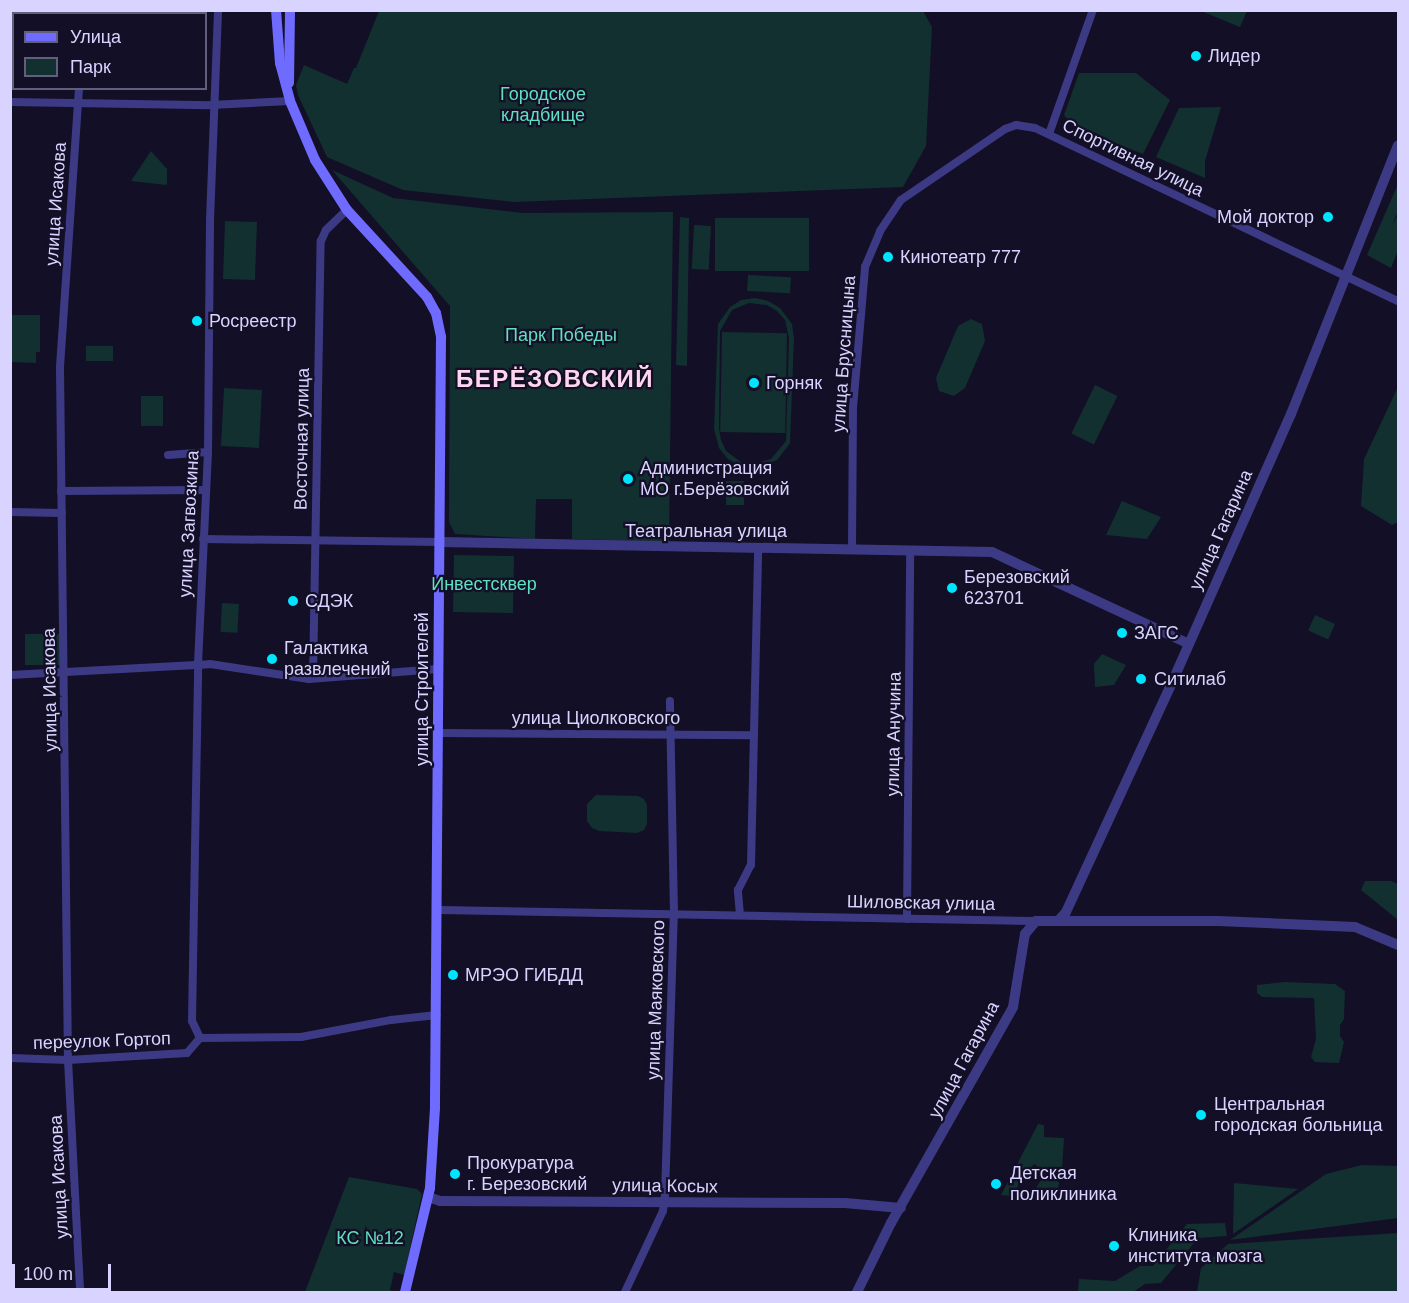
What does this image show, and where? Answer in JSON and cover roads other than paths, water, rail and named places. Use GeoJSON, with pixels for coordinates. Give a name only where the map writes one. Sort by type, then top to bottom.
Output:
{"type":"FeatureCollection","features":[{"type":"Feature","properties":{"kind":"main road","name":"улица Строителей"},"geometry":{"type":"LineString","coordinates":[[276,10],[280,63],[289,98],[320,169],[347,210],[427,297],[439,324],[439,910],[434,1146],[428,1197],[405,1293]]}},
{"type":"Feature","properties":{"kind":"main road"},"geometry":{"type":"LineString","coordinates":[[289,98],[290,10]]}},
{"type":"Feature","properties":{"kind":"main road"},"geometry":{"type":"LineString","coordinates":[[278,30],[287,37],[291,32]]}},
{"type":"Feature","properties":{"kind":"street","name":"улица Загвозкина"},"geometry":{"type":"LineString","coordinates":[[200,1038],[192,1021],[198,664],[208,452],[210,220],[218,10]]}},
{"type":"Feature","properties":{"kind":"street"},"geometry":{"type":"LineString","coordinates":[[1049,135],[1093,10]]}},
{"type":"Feature","properties":{"kind":"street","name":"улица Исакова"},"geometry":{"type":"LineString","coordinates":[[79,90],[60,368],[68,1060],[80,1293]]}},
{"type":"Feature","properties":{"kind":"street"},"geometry":{"type":"LineString","coordinates":[[10,102],[215,104],[289,98]]}},
{"type":"Feature","properties":{"kind":"street","name":"Спортивная улица"},"geometry":{"type":"LineString","coordinates":[[1016,125],[1035,128],[1347,274],[1398,301]]}},
{"type":"Feature","properties":{"kind":"street","name":"улица Брусницына"},"geometry":{"type":"LineString","coordinates":[[852,549],[853,408],[865,267],[880,231],[901,200],[994,134],[1016,125]]}},
{"type":"Feature","properties":{"kind":"street","name":"улица Гагарина"},"geometry":{"type":"LineString","coordinates":[[1058,921],[1066,912],[1291,414],[1398,145]]}},
{"type":"Feature","properties":{"kind":"street","name":"Восточная улица"},"geometry":{"type":"LineString","coordinates":[[313,678],[321,241],[326,230],[347,210]]}},
{"type":"Feature","properties":{"kind":"street"},"geometry":{"type":"LineString","coordinates":[[168,455],[208,452]]}},
{"type":"Feature","properties":{"kind":"street"},"geometry":{"type":"LineString","coordinates":[[61,491],[206,490]]}},
{"type":"Feature","properties":{"kind":"street"},"geometry":{"type":"LineString","coordinates":[[10,512],[62,513]]}},
{"type":"Feature","properties":{"kind":"street","name":"Театральная улица"},"geometry":{"type":"LineString","coordinates":[[203,538],[992,552],[1189,644]]}},
{"type":"Feature","properties":{"kind":"street"},"geometry":{"type":"LineString","coordinates":[[740,915],[738,890],[751,865],[758,547]]}},
{"type":"Feature","properties":{"kind":"street","name":"улица Анучина"},"geometry":{"type":"LineString","coordinates":[[907,919],[910,550]]}},
{"type":"Feature","properties":{"kind":"street"},"geometry":{"type":"LineString","coordinates":[[10,675],[198,664],[313,678],[438,669]]}},
{"type":"Feature","properties":{"kind":"street","name":"улица Маяковского"},"geometry":{"type":"LineString","coordinates":[[625,1293],[665,1202],[674,913],[670,701]]}},
{"type":"Feature","properties":{"kind":"street","name":"улица Циолковского"},"geometry":{"type":"LineString","coordinates":[[438,733],[753,735]]}},
{"type":"Feature","properties":{"kind":"street","name":"Шиловская улица"},"geometry":{"type":"LineString","coordinates":[[439,910],[1036,921],[1218,921],[1355,927],[1398,945]]}},
{"type":"Feature","properties":{"kind":"street","name":"улица Гагарина"},"geometry":{"type":"LineString","coordinates":[[857,1293],[886,1232],[1013,1007],[1025,934],[1036,921]]}},
{"type":"Feature","properties":{"kind":"street"},"geometry":{"type":"LineString","coordinates":[[200,1038],[301,1037],[391,1020],[438,1015]]}},
{"type":"Feature","properties":{"kind":"street","name":"переулок Гортоп"},"geometry":{"type":"LineString","coordinates":[[10,1059],[68,1060],[187,1053],[200,1038]]}},
{"type":"Feature","properties":{"kind":"street","name":"улица Косых"},"geometry":{"type":"LineString","coordinates":[[428,1197],[450,1201],[858,1204],[901,1208]]}},
{"type":"Feature","properties":{"kind":"place","name":"Лидер"},"geometry":{"type":"Point","coordinates":[1196,56]}},
{"type":"Feature","properties":{"kind":"place","name":"Мой доктор"},"geometry":{"type":"Point","coordinates":[1328,217]}},
{"type":"Feature","properties":{"kind":"place","name":"Кинотеатр 777"},"geometry":{"type":"Point","coordinates":[888,257]}},
{"type":"Feature","properties":{"kind":"place","name":"Росреестр"},"geometry":{"type":"Point","coordinates":[197,321]}},
{"type":"Feature","properties":{"kind":"place","name":"Горняк"},"geometry":{"type":"Point","coordinates":[754,383]}},
{"type":"Feature","properties":{"kind":"place","name":"Администрация МО г.Берёзовский"},"geometry":{"type":"Point","coordinates":[628,479]}},
{"type":"Feature","properties":{"kind":"place","name":"Березовский 623701"},"geometry":{"type":"Point","coordinates":[952,588]}},
{"type":"Feature","properties":{"kind":"place","name":"СДЭК"},"geometry":{"type":"Point","coordinates":[293,601]}},
{"type":"Feature","properties":{"kind":"place","name":"ЗАГС"},"geometry":{"type":"Point","coordinates":[1122,633]}},
{"type":"Feature","properties":{"kind":"place","name":"Галактика развлечений"},"geometry":{"type":"Point","coordinates":[272,659]}},
{"type":"Feature","properties":{"kind":"place","name":"Ситилаб"},"geometry":{"type":"Point","coordinates":[1141,679]}},
{"type":"Feature","properties":{"kind":"place","name":"МРЭО ГИБДД"},"geometry":{"type":"Point","coordinates":[453,975]}},
{"type":"Feature","properties":{"kind":"place","name":"Центральная городская больница"},"geometry":{"type":"Point","coordinates":[1201,1115]}},
{"type":"Feature","properties":{"kind":"place","name":"Прокуратура г. Березовский"},"geometry":{"type":"Point","coordinates":[455,1174]}},
{"type":"Feature","properties":{"kind":"place","name":"Детская поликлиника"},"geometry":{"type":"Point","coordinates":[996,1184]}},
{"type":"Feature","properties":{"kind":"place","name":"Клиника института мозга"},"geometry":{"type":"Point","coordinates":[1114,1246]}},
{"type":"Feature","properties":{"kind":"district","name":"БЕРЁЗОВСКИЙ"},"geometry":{"type":"Point","coordinates":[555,379]}},
{"type":"Feature","properties":{"kind":"park label","name":"Городское кладбище"},"geometry":{"type":"Point","coordinates":[543,106]}},
{"type":"Feature","properties":{"kind":"park label","name":"Парк Победы"},"geometry":{"type":"Point","coordinates":[561,335]}},
{"type":"Feature","properties":{"kind":"park label","name":"Инвестсквер"},"geometry":{"type":"Point","coordinates":[484,584]}},
{"type":"Feature","properties":{"kind":"park label","name":"КС №12"},"geometry":{"type":"Point","coordinates":[370,1238]}}]}
